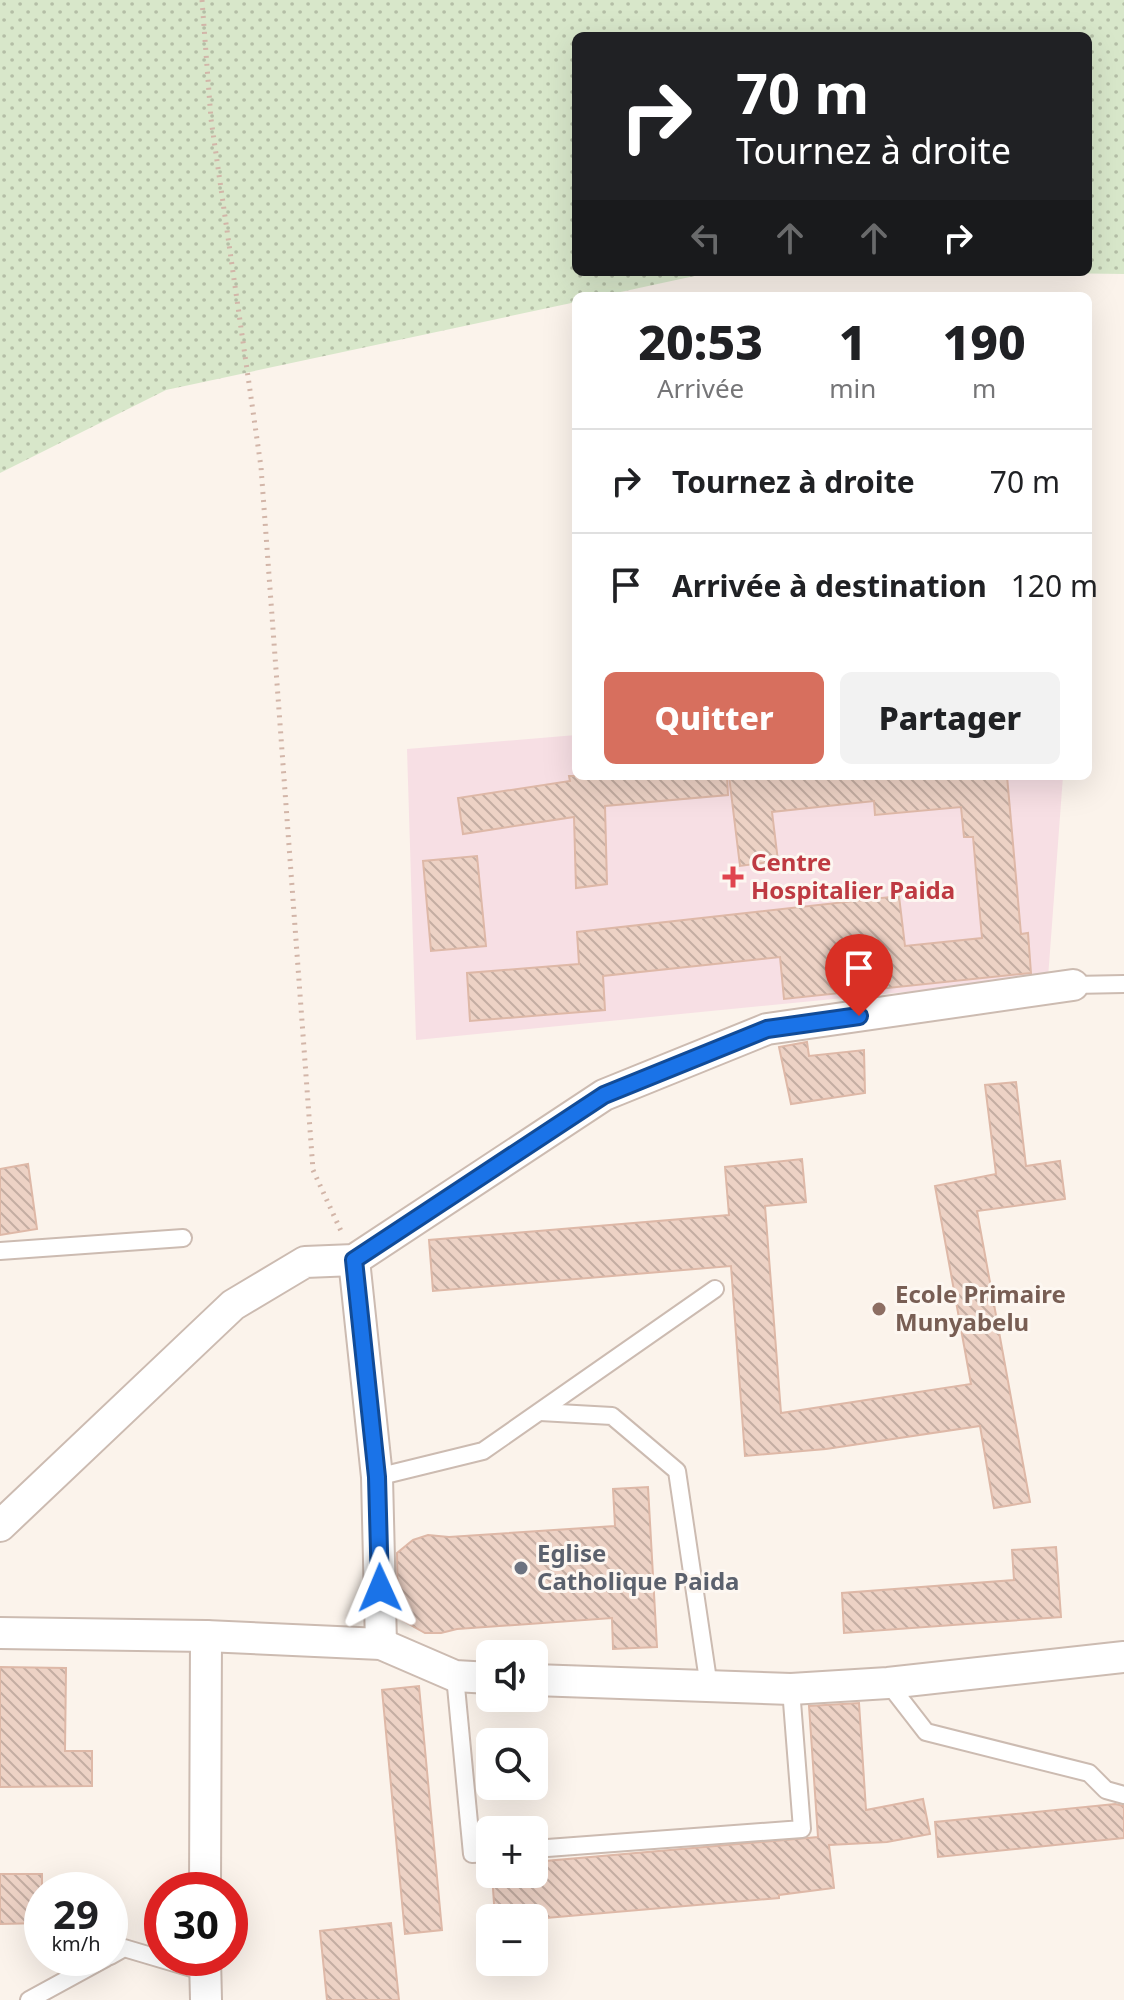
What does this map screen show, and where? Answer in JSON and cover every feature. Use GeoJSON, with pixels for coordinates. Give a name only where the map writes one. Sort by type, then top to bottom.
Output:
{"type":"FeatureCollection","features":[{"type":"Feature","properties":{"kind":"street"},"geometry":{"type":"LineString","coordinates":[[0,1526],[233,1305],[305,1262],[354,1260],[604,1095],[767,1029],[1073,985]]}},
{"type":"Feature","properties":{"kind":"street"},"geometry":{"type":"LineString","coordinates":[[354,1260],[377,1477],[381,1644]]}},
{"type":"Feature","properties":{"kind":"street"},"geometry":{"type":"LineString","coordinates":[[0,1633],[206,1636],[381,1644],[455,1676],[476,1677]]}},
{"type":"Feature","properties":{"kind":"street"},"geometry":{"type":"LineString","coordinates":[[205,1872],[206,1636]]}},
{"type":"Feature","properties":{"kind":"street"},"geometry":{"type":"LineString","coordinates":[[548,1681],[791,1689],[888,1683],[1124,1657]]}},
{"type":"Feature","properties":{"kind":"lane"},"geometry":{"type":"LineString","coordinates":[[1073,985],[1124,984]]}},
{"type":"Feature","properties":{"kind":"lane"},"geometry":{"type":"LineString","coordinates":[[0,1251],[183,1238]]}},
{"type":"Feature","properties":{"kind":"lane"},"geometry":{"type":"LineString","coordinates":[[377,1477],[483,1451],[715,1289]]}},
{"type":"Feature","properties":{"kind":"lane"},"geometry":{"type":"LineString","coordinates":[[540,1412],[612,1416],[677,1471],[709,1687]]}},
{"type":"Feature","properties":{"kind":"lane"},"geometry":{"type":"LineString","coordinates":[[455,1676],[472,1854],[476,1854]]}},
{"type":"Feature","properties":{"kind":"lane"},"geometry":{"type":"LineString","coordinates":[[888,1683],[926,1732],[1089,1773],[1106,1790],[1124,1795]]}},
{"type":"Feature","properties":{"kind":"lane"},"geometry":{"type":"LineString","coordinates":[[548,1848],[802,1829],[791,1689]]}},
{"type":"Feature","properties":{"kind":"lane"},"geometry":{"type":"LineString","coordinates":[[128,1949],[205,1977]]}},
{"type":"Feature","properties":{"kind":"lane"},"geometry":{"type":"LineString","coordinates":[[29,2000],[73,1976]]}},
{"type":"Feature","properties":{"kind":"path"},"geometry":{"type":"LineString","coordinates":[[202,0],[211,119],[261,467],[313,1170],[354,1260]]}},
{"type":"Feature","properties":{"kind":"shaded area","name":"Centre Hospitalier Paida"},"geometry":{"type":"Polygon","coordinates":[[[572,735],[572,780],[1063,780],[1048,978],[416,1040],[407,749],[572,735]]]}},
{"type":"Feature","properties":{"kind":"green space"},"geometry":{"type":"Polygon","coordinates":[[[0,0],[1124,0],[1124,274],[1092,274],[1092,32],[572,32],[572,276],[694,276],[620,292],[572,292],[572,303],[166,390],[0,473],[0,0]]]}},
{"type":"Feature","properties":{"kind":"building"},"geometry":{"type":"Polygon","coordinates":[[[569,776],[572,780],[727,780],[728,795],[605,806],[607,884],[576,888],[574,817],[463,834],[458,798],[570,781],[569,776]]]}},
{"type":"Feature","properties":{"kind":"building"},"geometry":{"type":"Polygon","coordinates":[[[729,780],[1007,780],[1021,934],[1028,933],[1031,973],[784,999],[780,957],[603,976],[605,1010],[470,1021],[467,973],[579,964],[577,932],[899,896],[905,946],[982,938],[973,837],[964,837],[961,807],[875,815],[874,801],[772,812],[778,861],[740,866],[729,780]]]}},
{"type":"Feature","properties":{"kind":"building"},"geometry":{"type":"Polygon","coordinates":[[[477,856],[486,946],[431,951],[423,861],[477,856]]]}},
{"type":"Feature","properties":{"kind":"building"},"geometry":{"type":"Polygon","coordinates":[[[807,1042],[809,1056],[864,1050],[865,1093],[791,1104],[779,1047],[807,1042]]]}},
{"type":"Feature","properties":{"kind":"building"},"geometry":{"type":"Polygon","coordinates":[[[1016,1082],[1026,1166],[1060,1161],[1065,1199],[977,1211],[1030,1502],[994,1508],[980,1426],[826,1449],[745,1456],[731,1266],[433,1291],[429,1240],[729,1215],[725,1167],[802,1159],[806,1202],[765,1206],[781,1413],[971,1384],[935,1186],[996,1174],[985,1085],[1016,1082]]]}},
{"type":"Feature","properties":{"kind":"building"},"geometry":{"type":"Polygon","coordinates":[[[28,1164],[37,1229],[0,1235],[0,1169],[28,1164]]]}},
{"type":"Feature","properties":{"kind":"building","name":"Eglise Catholique Paida"},"geometry":{"type":"Polygon","coordinates":[[[648,1487],[657,1647],[613,1649],[612,1618],[425,1633],[398,1618],[397,1553],[413,1540],[428,1535],[449,1537],[615,1526],[613,1489],[648,1487]]]}},
{"type":"Feature","properties":{"kind":"building"},"geometry":{"type":"Polygon","coordinates":[[[1056,1547],[1061,1617],[844,1633],[842,1593],[1014,1580],[1012,1550],[1056,1547]]]}},
{"type":"Feature","properties":{"kind":"building"},"geometry":{"type":"Polygon","coordinates":[[[0,1667],[66,1668],[65,1751],[92,1751],[92,1786],[0,1787],[0,1667]]]}},
{"type":"Feature","properties":{"kind":"building"},"geometry":{"type":"Polygon","coordinates":[[[419,1686],[442,1930],[405,1934],[382,1690],[419,1686]]]}},
{"type":"Feature","properties":{"kind":"building"},"geometry":{"type":"Polygon","coordinates":[[[859,1703],[866,1810],[923,1799],[930,1834],[887,1842],[829,1845],[834,1888],[779,1895],[779,1898],[548,1918],[548,1904],[494,1904],[493,1888],[548,1888],[548,1861],[818,1837],[809,1706],[859,1703]]]}},
{"type":"Feature","properties":{"kind":"building"},"geometry":{"type":"Polygon","coordinates":[[[1115,1804],[1124,1806],[1124,1838],[938,1857],[935,1822],[1115,1804]]]}},
{"type":"Feature","properties":{"kind":"building"},"geometry":{"type":"Polygon","coordinates":[[[0,1874],[24,1874],[24,1923],[0,1924],[0,1874]]]}},
{"type":"Feature","properties":{"kind":"building"},"geometry":{"type":"Polygon","coordinates":[[[391,1923],[399,2000],[327,2000],[320,1931],[391,1923]]]}},
{"type":"Feature","properties":{"kind":"place","name":"Centre Hospitalier Paida"},"geometry":{"type":"Point","coordinates":[733,877]}},
{"type":"Feature","properties":{"kind":"place","name":"Ecole Primaire Munyabelu"},"geometry":{"type":"Point","coordinates":[879,1309]}},
{"type":"Feature","properties":{"kind":"place","name":"Eglise Catholique Paida"},"geometry":{"type":"Point","coordinates":[521,1568]}},
{"type":"Feature","properties":{"kind":"route"},"geometry":{"type":"LineString","coordinates":[[380,1588],[377,1477],[354,1260],[604,1095],[767,1029],[859,1016]]}}]}
